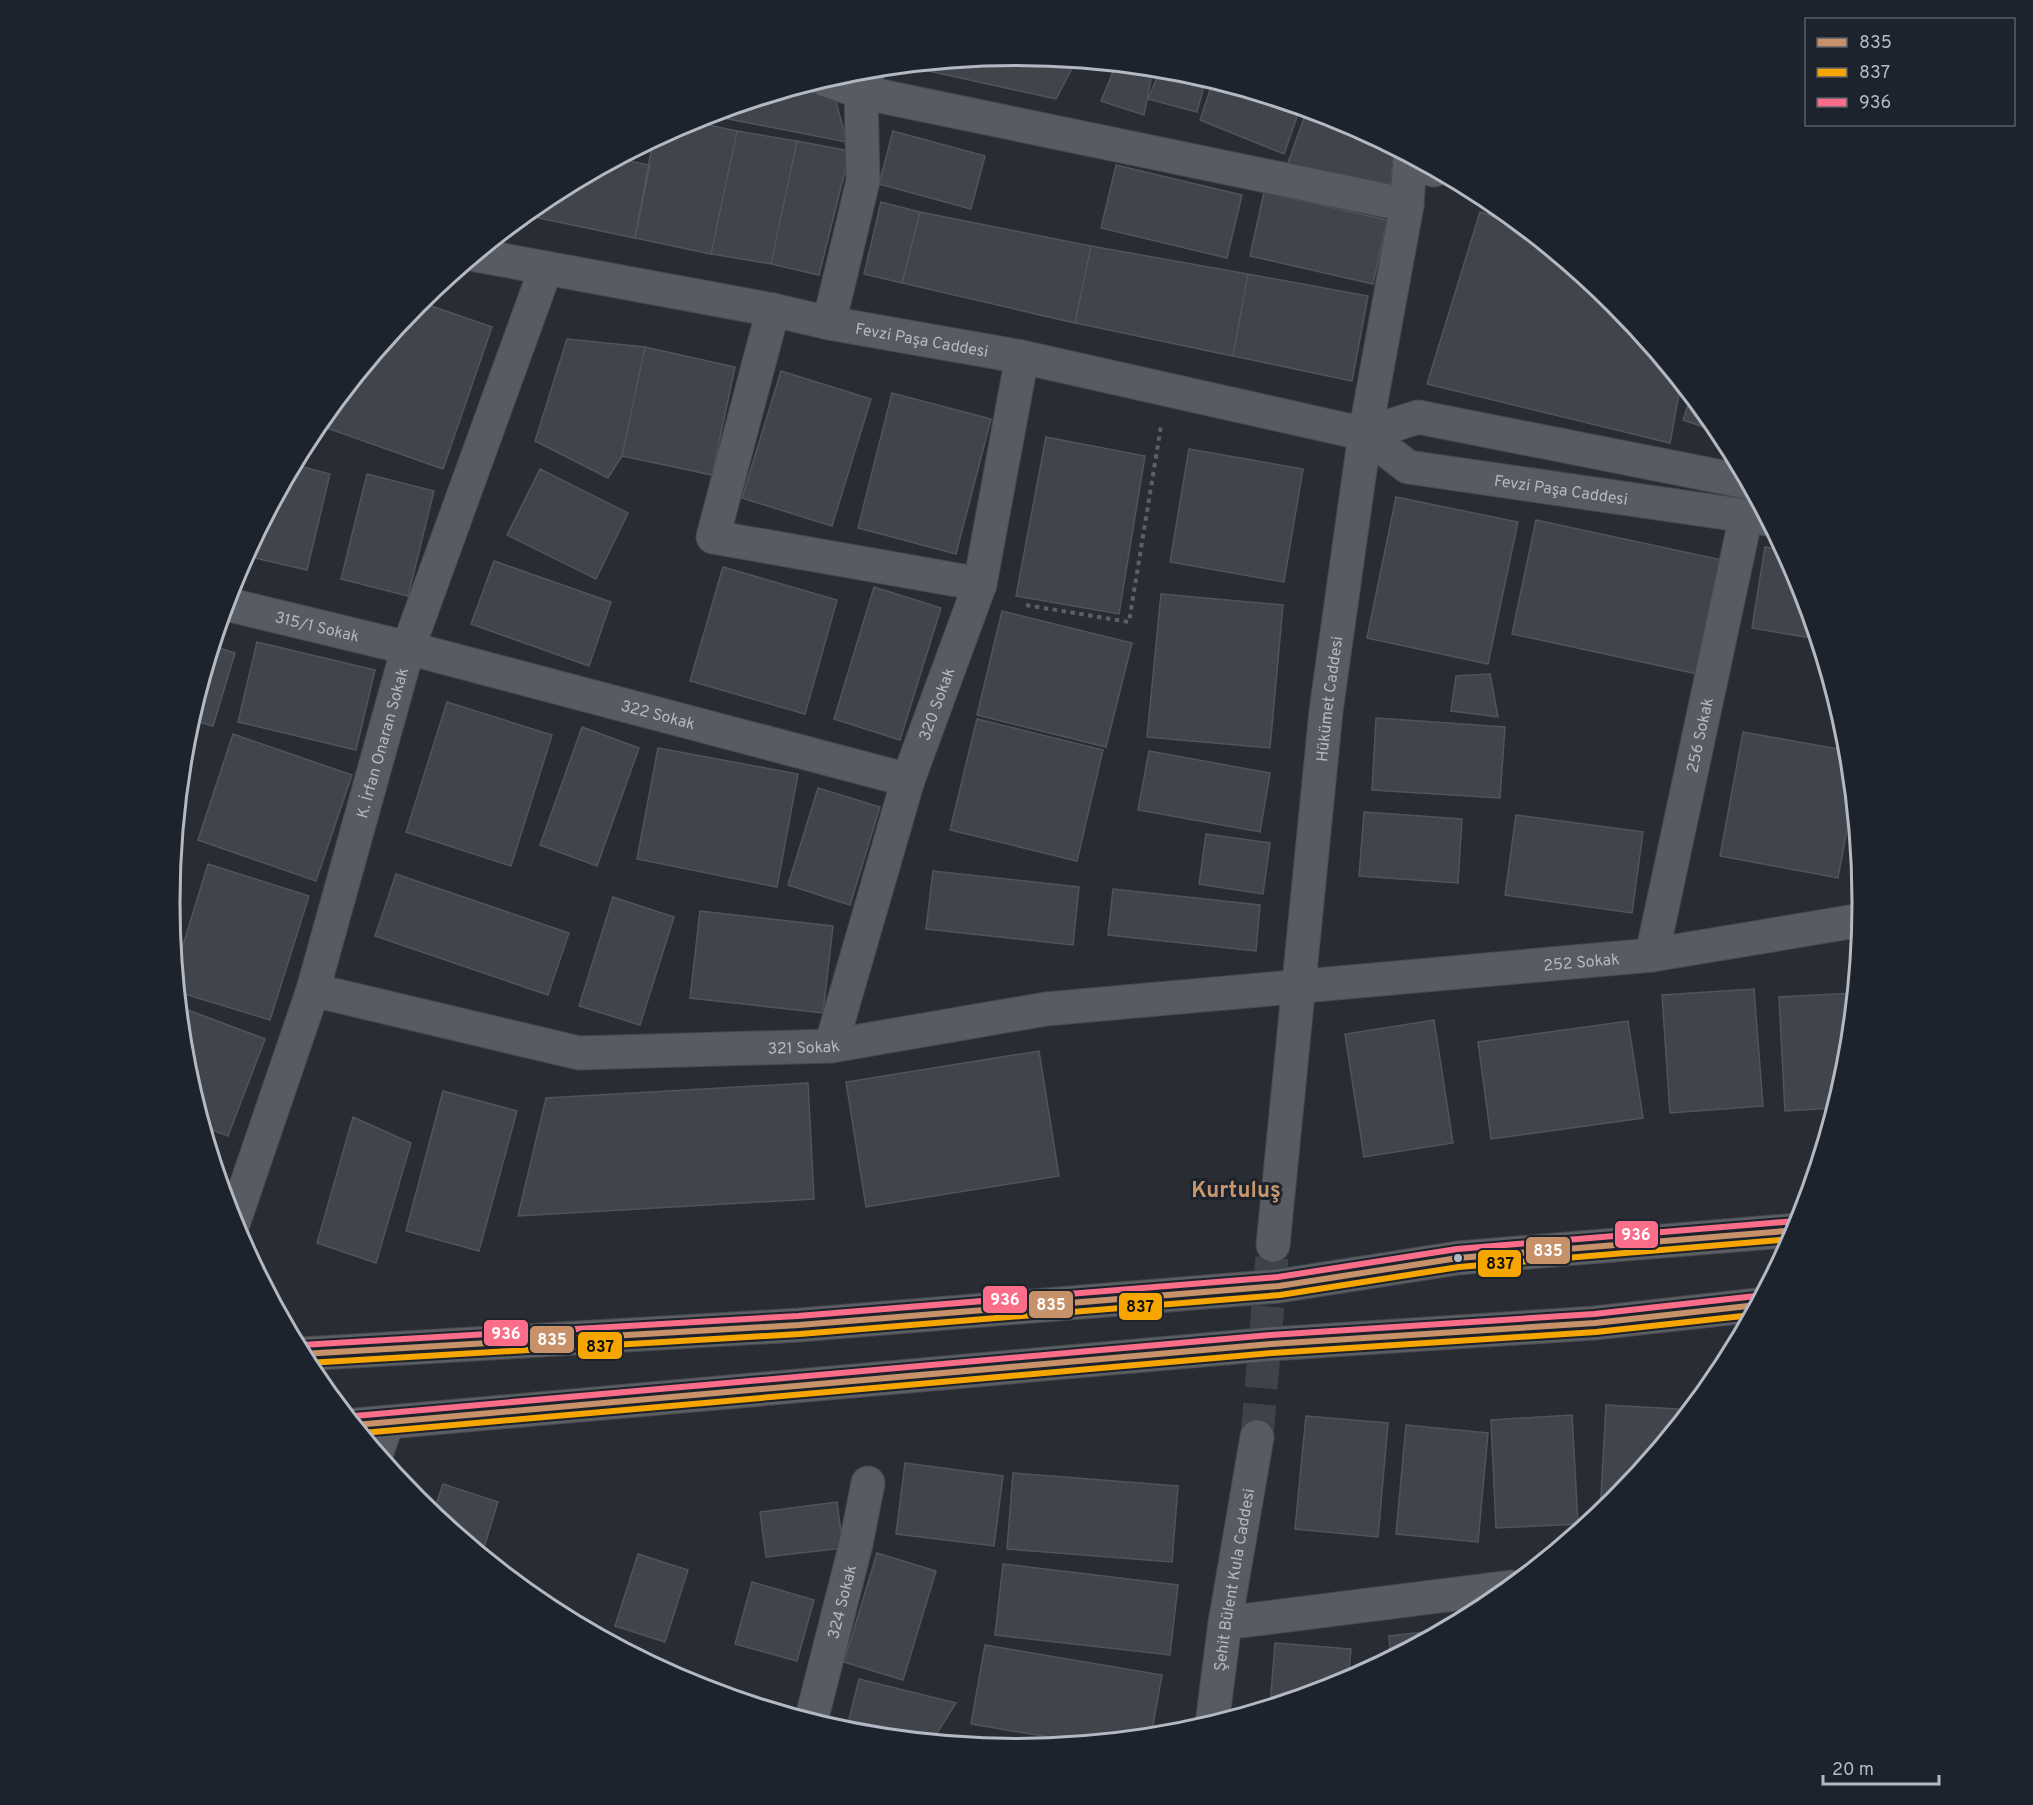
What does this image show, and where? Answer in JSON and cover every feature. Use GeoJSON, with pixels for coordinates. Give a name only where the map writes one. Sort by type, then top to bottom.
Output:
{"type":"FeatureCollection","features":[{"type":"Feature","properties":{"kind":"highway"},"geometry":{"type":"LineString","coordinates":[[312,1353],[799,1326],[1279,1286],[1458,1258],[1785,1231]]}},
{"type":"Feature","properties":{"kind":"highway"},"geometry":{"type":"LineString","coordinates":[[382,1437],[895,1376],[1259,1345],[1595,1323],[1749,1306]]}},
{"type":"Feature","properties":{"kind":"street"},"geometry":{"type":"LineString","coordinates":[[829,323],[863,181],[865,81],[1407,205]]}},
{"type":"Feature","properties":{"kind":"street","name":"Hükümet Caddesi"},"geometry":{"type":"LineString","coordinates":[[1273,1245],[1326,711],[1365,434],[1407,205],[1417,168]]}},
{"type":"Feature","properties":{"kind":"street","name":"Fevzi Paşa Caddesi"},"geometry":{"type":"LineString","coordinates":[[486,257],[773,310],[829,323],[1022,357],[1365,434],[1408,467],[1757,517]]}},
{"type":"Feature","properties":{"kind":"street","name":"K. İrfan Onaran Sokak"},"geometry":{"type":"LineString","coordinates":[[238,1208],[313,990],[408,648],[546,268]]}},
{"type":"Feature","properties":{"kind":"street"},"geometry":{"type":"LineString","coordinates":[[773,310],[713,537],[980,584]]}},
{"type":"Feature","properties":{"kind":"street","name":"320 Sokak"},"geometry":{"type":"LineString","coordinates":[[831,1046],[908,780],[980,584],[1022,357]]}},
{"type":"Feature","properties":{"kind":"street"},"geometry":{"type":"LineString","coordinates":[[1365,434],[1418,417],[1739,480]]}},
{"type":"Feature","properties":{"kind":"street","name":"256 Sokak"},"geometry":{"type":"LineString","coordinates":[[1652,955],[1757,517]]}},
{"type":"Feature","properties":{"kind":"street","name":"315/1 Sokak"},"geometry":{"type":"LineString","coordinates":[[235,606],[408,648]]}},
{"type":"Feature","properties":{"kind":"street","name":"322 Sokak"},"geometry":{"type":"LineString","coordinates":[[408,648],[908,780]]}},
{"type":"Feature","properties":{"kind":"street","name":"252 Sokak"},"geometry":{"type":"LineString","coordinates":[[1298,988],[1652,955],[1852,923]]}},
{"type":"Feature","properties":{"kind":"street","name":"321 Sokak"},"geometry":{"type":"LineString","coordinates":[[313,990],[579,1053],[831,1046],[1046,1009],[1298,988]]}},
{"type":"Feature","properties":{"kind":"street","name":"Şehit Bülent Kula Caddesi"},"geometry":{"type":"LineString","coordinates":[[1213,1715],[1225,1623],[1257,1437]]}},
{"type":"Feature","properties":{"kind":"street","name":"324 Sokak"},"geometry":{"type":"LineString","coordinates":[[813,1713],[856,1544],[868,1483]]}},
{"type":"Feature","properties":{"kind":"street"},"geometry":{"type":"LineString","coordinates":[[1225,1623],[1494,1589]]}},
{"type":"Feature","properties":{"kind":"path"},"geometry":{"type":"LineString","coordinates":[[1026,605],[1129,622],[1167,390]]}},
{"type":"Feature","properties":{"kind":"building"},"geometry":{"type":"Polygon","coordinates":[[[1016,66],[1072,68],[1056,99],[929,71],[1016,66]]]}},
{"type":"Feature","properties":{"kind":"building"},"geometry":{"type":"Polygon","coordinates":[[[1113,72],[1151,77],[1144,115],[1101,101],[1113,72]]]}},
{"type":"Feature","properties":{"kind":"building"},"geometry":{"type":"Polygon","coordinates":[[[1157,78],[1204,88],[1197,112],[1148,99],[1157,78]]]}},
{"type":"Feature","properties":{"kind":"building"},"geometry":{"type":"Polygon","coordinates":[[[1210,89],[1298,115],[1284,154],[1200,120],[1210,89]]]}},
{"type":"Feature","properties":{"kind":"building"},"geometry":{"type":"Polygon","coordinates":[[[813,92],[835,98],[847,142],[726,118],[813,92]]]}},
{"type":"Feature","properties":{"kind":"building"},"geometry":{"type":"Polygon","coordinates":[[[1304,117],[1393,156],[1390,192],[1285,171],[1304,117]]]}},
{"type":"Feature","properties":{"kind":"building"},"geometry":{"type":"Polygon","coordinates":[[[709,125],[737,131],[711,254],[635,238],[651,150],[709,125]]]}},
{"type":"Feature","properties":{"kind":"building"},"geometry":{"type":"Polygon","coordinates":[[[737,131],[797,141],[771,264],[711,254],[737,131]]]}},
{"type":"Feature","properties":{"kind":"building"},"geometry":{"type":"Polygon","coordinates":[[[893,131],[985,156],[971,209],[879,184],[893,131]]]}},
{"type":"Feature","properties":{"kind":"building"},"geometry":{"type":"Polygon","coordinates":[[[797,141],[850,151],[819,275],[771,264],[797,141]]]}},
{"type":"Feature","properties":{"kind":"building"},"geometry":{"type":"Polygon","coordinates":[[[630,161],[650,165],[635,238],[537,218],[598,178],[630,161]]]}},
{"type":"Feature","properties":{"kind":"building"},"geometry":{"type":"Polygon","coordinates":[[[1116,165],[1242,195],[1227,258],[1101,228],[1116,165]]]}},
{"type":"Feature","properties":{"kind":"building"},"geometry":{"type":"Polygon","coordinates":[[[1264,192],[1387,220],[1373,284],[1250,256],[1264,192]]]}},
{"type":"Feature","properties":{"kind":"building"},"geometry":{"type":"Polygon","coordinates":[[[881,202],[920,212],[902,283],[864,274],[881,202]]]}},
{"type":"Feature","properties":{"kind":"building"},"geometry":{"type":"Polygon","coordinates":[[[920,212],[1091,246],[1075,323],[902,283],[920,212]]]}},
{"type":"Feature","properties":{"kind":"building"},"geometry":{"type":"Polygon","coordinates":[[[1480,212],[1495,217],[1568,274],[1608,311],[1679,392],[1670,443],[1427,384],[1480,212]]]}},
{"type":"Feature","properties":{"kind":"building"},"geometry":{"type":"Polygon","coordinates":[[[1091,246],[1248,274],[1233,356],[1075,323],[1091,246]]]}},
{"type":"Feature","properties":{"kind":"building"},"geometry":{"type":"Polygon","coordinates":[[[1248,274],[1368,296],[1352,381],[1233,356],[1248,274]]]}},
{"type":"Feature","properties":{"kind":"building"},"geometry":{"type":"Polygon","coordinates":[[[431,306],[492,327],[443,469],[328,428],[353,393],[388,351],[431,306]]]}},
{"type":"Feature","properties":{"kind":"building"},"geometry":{"type":"Polygon","coordinates":[[[567,339],[645,347],[622,456],[608,478],[535,441],[567,339]]]}},
{"type":"Feature","properties":{"kind":"building"},"geometry":{"type":"Polygon","coordinates":[[[645,347],[735,367],[712,475],[622,456],[645,347]]]}},
{"type":"Feature","properties":{"kind":"building"},"geometry":{"type":"Polygon","coordinates":[[[781,371],[871,399],[832,526],[742,498],[781,371]]]}},
{"type":"Feature","properties":{"kind":"building"},"geometry":{"type":"Polygon","coordinates":[[[892,393],[991,419],[956,554],[858,528],[892,393]]]}},
{"type":"Feature","properties":{"kind":"building"},"geometry":{"type":"Polygon","coordinates":[[[1688,404],[1704,427],[1683,420],[1688,404]]]}},
{"type":"Feature","properties":{"kind":"building"},"geometry":{"type":"Polygon","coordinates":[[[1046,437],[1145,456],[1119,614],[1016,596],[1046,437]]]}},
{"type":"Feature","properties":{"kind":"building"},"geometry":{"type":"Polygon","coordinates":[[[1189,449],[1303,469],[1284,582],[1170,562],[1189,449]]]}},
{"type":"Feature","properties":{"kind":"building"},"geometry":{"type":"Polygon","coordinates":[[[303,467],[330,474],[307,570],[255,558],[303,467]]]}},
{"type":"Feature","properties":{"kind":"building"},"geometry":{"type":"Polygon","coordinates":[[[540,469],[628,513],[596,579],[507,535],[540,469]]]}},
{"type":"Feature","properties":{"kind":"building"},"geometry":{"type":"Polygon","coordinates":[[[367,474],[434,491],[408,596],[341,579],[367,474]]]}},
{"type":"Feature","properties":{"kind":"building"},"geometry":{"type":"Polygon","coordinates":[[[1396,497],[1518,522],[1488,664],[1367,638],[1396,497]]]}},
{"type":"Feature","properties":{"kind":"building"},"geometry":{"type":"Polygon","coordinates":[[[1536,520],[1722,560],[1698,674],[1512,634],[1536,520]]]}},
{"type":"Feature","properties":{"kind":"building"},"geometry":{"type":"Polygon","coordinates":[[[1765,547],[1774,548],[1810,638],[1752,628],[1765,547]]]}},
{"type":"Feature","properties":{"kind":"building"},"geometry":{"type":"Polygon","coordinates":[[[494,561],[611,602],[589,666],[471,624],[494,561]]]}},
{"type":"Feature","properties":{"kind":"building"},"geometry":{"type":"Polygon","coordinates":[[[723,567],[837,600],[805,714],[690,681],[723,567]]]}},
{"type":"Feature","properties":{"kind":"building"},"geometry":{"type":"Polygon","coordinates":[[[874,587],[941,608],[900,740],[834,719],[874,587]]]}},
{"type":"Feature","properties":{"kind":"building"},"geometry":{"type":"Polygon","coordinates":[[[1161,594],[1283,605],[1270,748],[1147,737],[1161,594]]]}},
{"type":"Feature","properties":{"kind":"building"},"geometry":{"type":"Polygon","coordinates":[[[1002,611],[1132,643],[1106,747],[977,715],[1002,611]]]}},
{"type":"Feature","properties":{"kind":"building"},"geometry":{"type":"Polygon","coordinates":[[[257,642],[375,670],[356,750],[238,722],[257,642]]]}},
{"type":"Feature","properties":{"kind":"building"},"geometry":{"type":"Polygon","coordinates":[[[220,648],[235,653],[213,726],[200,722],[220,648]]]}},
{"type":"Feature","properties":{"kind":"building"},"geometry":{"type":"Polygon","coordinates":[[[1490,674],[1498,717],[1451,711],[1456,676],[1490,674]]]}},
{"type":"Feature","properties":{"kind":"building"},"geometry":{"type":"Polygon","coordinates":[[[447,702],[552,735],[511,866],[406,832],[447,702]]]}},
{"type":"Feature","properties":{"kind":"building"},"geometry":{"type":"Polygon","coordinates":[[[1376,718],[1505,727],[1500,798],[1372,790],[1376,718]]]}},
{"type":"Feature","properties":{"kind":"building"},"geometry":{"type":"Polygon","coordinates":[[[977,719],[1103,750],[1077,861],[950,830],[977,719]]]}},
{"type":"Feature","properties":{"kind":"building"},"geometry":{"type":"Polygon","coordinates":[[[582,727],[639,748],[597,866],[540,845],[582,727]]]}},
{"type":"Feature","properties":{"kind":"building"},"geometry":{"type":"Polygon","coordinates":[[[1743,732],[1839,749],[1849,822],[1838,878],[1720,856],[1743,732]]]}},
{"type":"Feature","properties":{"kind":"building"},"geometry":{"type":"Polygon","coordinates":[[[233,734],[352,775],[316,881],[198,840],[233,734]]]}},
{"type":"Feature","properties":{"kind":"building"},"geometry":{"type":"Polygon","coordinates":[[[658,748],[798,774],[777,887],[637,859],[658,748]]]}},
{"type":"Feature","properties":{"kind":"building"},"geometry":{"type":"Polygon","coordinates":[[[1149,751],[1270,773],[1260,832],[1138,810],[1149,751]]]}},
{"type":"Feature","properties":{"kind":"building"},"geometry":{"type":"Polygon","coordinates":[[[818,788],[880,807],[850,905],[788,885],[818,788]]]}},
{"type":"Feature","properties":{"kind":"building"},"geometry":{"type":"Polygon","coordinates":[[[1364,812],[1462,819],[1458,883],[1359,876],[1364,812]]]}},
{"type":"Feature","properties":{"kind":"building"},"geometry":{"type":"Polygon","coordinates":[[[1516,815],[1643,832],[1632,913],[1505,895],[1516,815]]]}},
{"type":"Feature","properties":{"kind":"building"},"geometry":{"type":"Polygon","coordinates":[[[1206,834],[1270,843],[1263,894],[1199,884],[1206,834]]]}},
{"type":"Feature","properties":{"kind":"building"},"geometry":{"type":"Polygon","coordinates":[[[208,864],[309,896],[270,1020],[185,994],[182,949],[208,864]]]}},
{"type":"Feature","properties":{"kind":"building"},"geometry":{"type":"Polygon","coordinates":[[[933,871],[1079,887],[1073,945],[926,929],[933,871]]]}},
{"type":"Feature","properties":{"kind":"building"},"geometry":{"type":"Polygon","coordinates":[[[396,874],[569,933],[548,995],[375,936],[396,874]]]}},
{"type":"Feature","properties":{"kind":"building"},"geometry":{"type":"Polygon","coordinates":[[[1113,889],[1260,905],[1256,951],[1108,935],[1113,889]]]}},
{"type":"Feature","properties":{"kind":"building"},"geometry":{"type":"Polygon","coordinates":[[[613,897],[674,917],[640,1025],[579,1006],[613,897]]]}},
{"type":"Feature","properties":{"kind":"building"},"geometry":{"type":"Polygon","coordinates":[[[700,911],[833,926],[823,1013],[690,998],[700,911]]]}},
{"type":"Feature","properties":{"kind":"building"},"geometry":{"type":"Polygon","coordinates":[[[1754,989],[1763,1106],[1670,1113],[1662,995],[1754,989]]]}},
{"type":"Feature","properties":{"kind":"building"},"geometry":{"type":"Polygon","coordinates":[[[1848,993],[1837,1066],[1827,1109],[1785,1111],[1779,997],[1848,993]]]}},
{"type":"Feature","properties":{"kind":"building"},"geometry":{"type":"Polygon","coordinates":[[[187,1010],[265,1039],[228,1136],[212,1130],[196,1066],[187,1010]]]}},
{"type":"Feature","properties":{"kind":"building"},"geometry":{"type":"Polygon","coordinates":[[[1434,1020],[1453,1143],[1364,1157],[1345,1034],[1434,1020]]]}},
{"type":"Feature","properties":{"kind":"building"},"geometry":{"type":"Polygon","coordinates":[[[1628,1021],[1643,1118],[1491,1139],[1478,1042],[1628,1021]]]}},
{"type":"Feature","properties":{"kind":"building"},"geometry":{"type":"Polygon","coordinates":[[[1039,1051],[1059,1176],[866,1207],[846,1082],[1039,1051]]]}},
{"type":"Feature","properties":{"kind":"building"},"geometry":{"type":"Polygon","coordinates":[[[808,1083],[814,1199],[518,1216],[546,1098],[808,1083]]]}},
{"type":"Feature","properties":{"kind":"building"},"geometry":{"type":"Polygon","coordinates":[[[443,1091],[517,1111],[479,1251],[406,1231],[443,1091]]]}},
{"type":"Feature","properties":{"kind":"building"},"geometry":{"type":"Polygon","coordinates":[[[353,1117],[411,1143],[376,1263],[317,1243],[353,1117]]]}},
{"type":"Feature","properties":{"kind":"building"},"geometry":{"type":"Polygon","coordinates":[[[1606,1405],[1678,1409],[1678,1415],[1645,1454],[1601,1501],[1606,1405]]]}},
{"type":"Feature","properties":{"kind":"building"},"geometry":{"type":"Polygon","coordinates":[[[1572,1415],[1578,1522],[1575,1524],[1496,1528],[1491,1420],[1572,1415]]]}},
{"type":"Feature","properties":{"kind":"building"},"geometry":{"type":"Polygon","coordinates":[[[1306,1416],[1388,1423],[1378,1537],[1295,1529],[1306,1416]]]}},
{"type":"Feature","properties":{"kind":"building"},"geometry":{"type":"Polygon","coordinates":[[[1406,1425],[1488,1433],[1478,1542],[1396,1534],[1406,1425]]]}},
{"type":"Feature","properties":{"kind":"building"},"geometry":{"type":"Polygon","coordinates":[[[905,1463],[1003,1476],[994,1546],[896,1534],[905,1463]]]}},
{"type":"Feature","properties":{"kind":"building"},"geometry":{"type":"Polygon","coordinates":[[[1013,1473],[1178,1486],[1172,1562],[1007,1549],[1013,1473]]]}},
{"type":"Feature","properties":{"kind":"building"},"geometry":{"type":"Polygon","coordinates":[[[443,1484],[498,1502],[484,1547],[465,1531],[436,1504],[443,1484]]]}},
{"type":"Feature","properties":{"kind":"building"},"geometry":{"type":"Polygon","coordinates":[[[837,1502],[843,1548],[766,1557],[760,1512],[837,1502]]]}},
{"type":"Feature","properties":{"kind":"building"},"geometry":{"type":"Polygon","coordinates":[[[877,1553],[936,1571],[903,1680],[844,1662],[877,1553]]]}},
{"type":"Feature","properties":{"kind":"building"},"geometry":{"type":"Polygon","coordinates":[[[638,1554],[688,1570],[665,1642],[615,1626],[638,1554]]]}},
{"type":"Feature","properties":{"kind":"building"},"geometry":{"type":"Polygon","coordinates":[[[1003,1564],[1178,1585],[1170,1655],[995,1635],[1003,1564]]]}},
{"type":"Feature","properties":{"kind":"building"},"geometry":{"type":"Polygon","coordinates":[[[752,1582],[814,1600],[797,1661],[735,1644],[752,1582]]]}},
{"type":"Feature","properties":{"kind":"building"},"geometry":{"type":"Polygon","coordinates":[[[1426,1632],[1390,1651],[1389,1636],[1426,1632]]]}},
{"type":"Feature","properties":{"kind":"building"},"geometry":{"type":"Polygon","coordinates":[[[1275,1643],[1351,1649],[1349,1670],[1271,1699],[1275,1643]]]}},
{"type":"Feature","properties":{"kind":"building"},"geometry":{"type":"Polygon","coordinates":[[[985,1645],[1162,1675],[1153,1728],[1052,1738],[971,1724],[985,1645]]]}},
{"type":"Feature","properties":{"kind":"building"},"geometry":{"type":"Polygon","coordinates":[[[859,1679],[956,1703],[936,1735],[848,1722],[859,1679]]]}},
{"type":"Feature","properties":{"kind":"tunnel"},"geometry":{"type":"LineString","coordinates":[[1257,1437],[1273,1245]]}},
{"type":"Feature","properties":{"kind":"transit line","name":"936"},"geometry":{"type":"LineString","coordinates":[[307,1345],[798,1316],[1278,1277],[1457,1249],[1790,1222]]}},
{"type":"Feature","properties":{"kind":"transit line","name":"835"},"geometry":{"type":"LineString","coordinates":[[312,1353],[799,1325],[1279,1286],[1458,1258],[1785,1231]]}},
{"type":"Feature","properties":{"kind":"transit line","name":"837"},"geometry":{"type":"LineString","coordinates":[[318,1362],[800,1334],[1280,1295],[1459,1267],[1781,1240]]}},
{"type":"Feature","properties":{"kind":"transit line","name":"936"},"geometry":{"type":"LineString","coordinates":[[356,1416],[1270,1335],[1594,1314],[1754,1296]]}},
{"type":"Feature","properties":{"kind":"transit line","name":"835"},"geometry":{"type":"LineString","coordinates":[[363,1424],[1271,1344],[1595,1323],[1749,1306]]}},
{"type":"Feature","properties":{"kind":"transit line","name":"837"},"geometry":{"type":"LineString","coordinates":[[370,1432],[1272,1353],[1596,1332],[1744,1316]]}},
{"type":"Feature","properties":{"kind":"district","name":"Kurtuluş"},"geometry":{"type":"Point","coordinates":[1236,1189]}}]}
